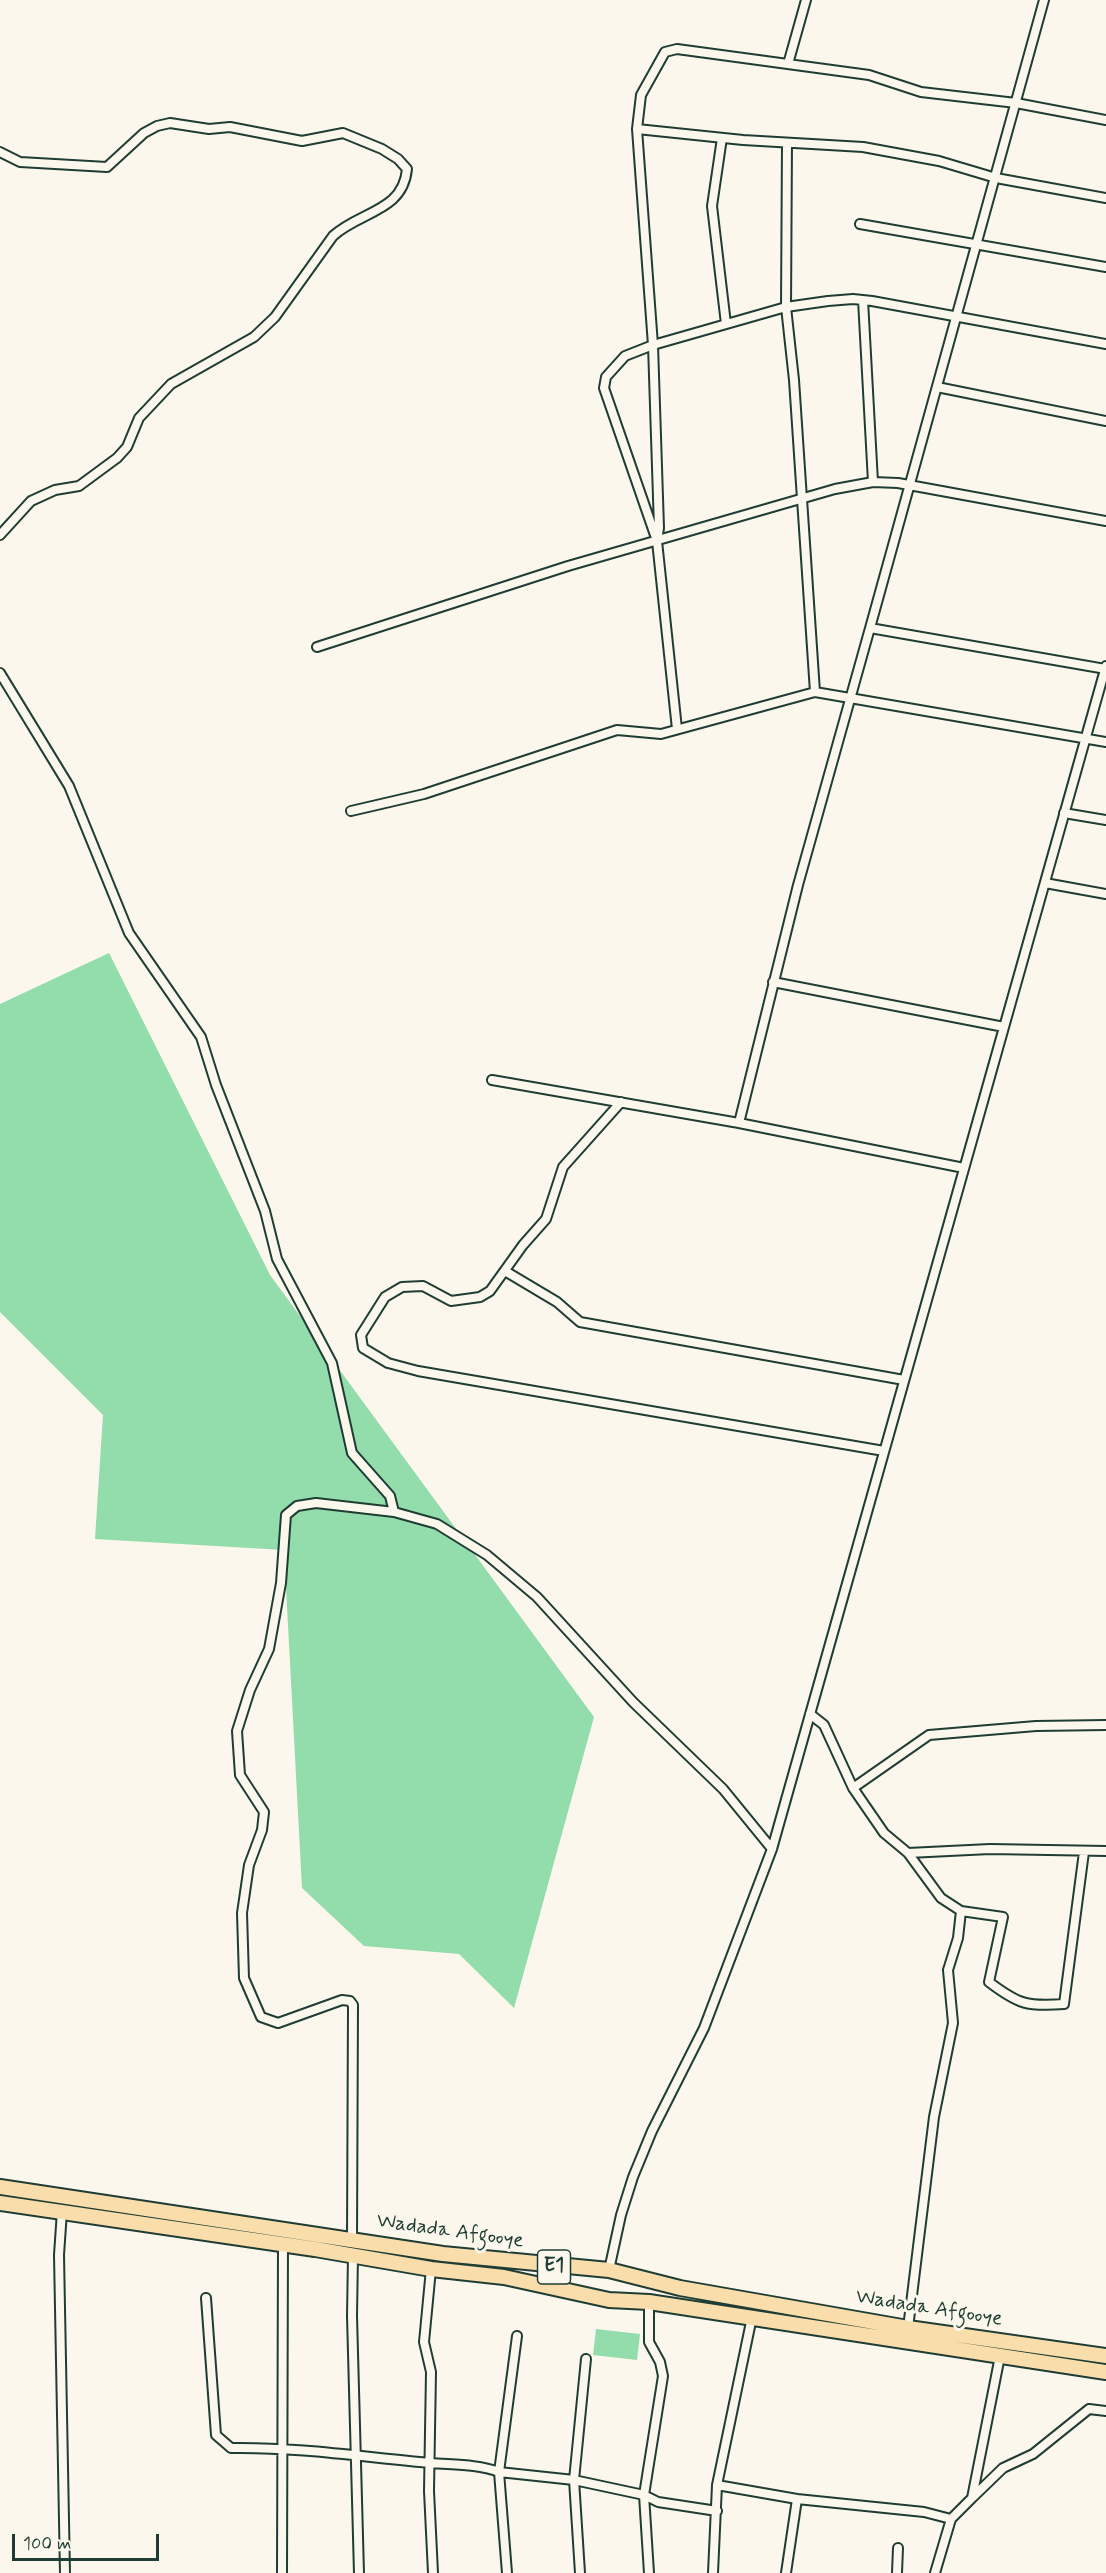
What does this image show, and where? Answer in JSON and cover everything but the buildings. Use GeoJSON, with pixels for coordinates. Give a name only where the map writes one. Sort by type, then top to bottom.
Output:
{"type":"FeatureCollection","features":[{"type":"Feature","properties":{"kind":"highway","name":"Wadada Afgooye"},"geometry":{"type":"LineString","coordinates":[[0,2187],[443,2254],[609,2272],[680,2288],[908,2328],[1106,2356]]}},
{"type":"Feature","properties":{"kind":"highway","name":"Wadada Afgooye"},"geometry":{"type":"LineString","coordinates":[[0,2203],[283,2244],[431,2269],[504,2277],[594,2297],[649,2302],[752,2317],[1106,2372]]}},
{"type":"Feature","properties":{"kind":"highway"},"geometry":{"type":"LineString","coordinates":[[594,2297],[592,2282],[609,2272],[622,2288],[617,2300]]}},
{"type":"Feature","properties":{"kind":"street"},"geometry":{"type":"LineString","coordinates":[[788,64],[806,0]]}},
{"type":"Feature","properties":{"kind":"street"},"geometry":{"type":"LineString","coordinates":[[739,1123],[773,982],[828,775],[852,700],[908,485],[996,178],[1044,0]]}},
{"type":"Feature","properties":{"kind":"street"},"geometry":{"type":"LineString","coordinates":[[657,541],[659,470],[653,345],[637,129],[641,95],[665,52],[677,49],[869,75],[921,93],[1016,103],[1106,120]]}},
{"type":"Feature","properties":{"kind":"street"},"geometry":{"type":"LineString","coordinates":[[0,152],[20,162],[107,167],[144,133],[157,126],[170,123],[209,129],[230,126],[302,141],[343,133],[382,149],[398,159],[407,169],[406,182],[399,196],[359,221],[343,227],[333,236],[275,317],[254,337],[171,384],[140,418],[127,447],[117,458],[79,486],[55,490],[31,501],[0,535]]}},
{"type":"Feature","properties":{"kind":"street"},"geometry":{"type":"LineString","coordinates":[[637,129],[722,138],[863,147],[939,162],[996,178],[1106,198]]}},
{"type":"Feature","properties":{"kind":"street"},"geometry":{"type":"LineString","coordinates":[[722,138],[712,206],[726,324]]}},
{"type":"Feature","properties":{"kind":"street"},"geometry":{"type":"LineString","coordinates":[[787,143],[786,307],[815,692]]}},
{"type":"Feature","properties":{"kind":"street"},"geometry":{"type":"LineString","coordinates":[[860,224],[1106,267]]}},
{"type":"Feature","properties":{"kind":"street"},"geometry":{"type":"LineString","coordinates":[[863,300],[873,482]]}},
{"type":"Feature","properties":{"kind":"street"},"geometry":{"type":"LineString","coordinates":[[677,729],[657,541],[604,388],[606,377],[614,365],[625,356],[653,345],[786,307],[828,301],[863,300],[1106,344]]}},
{"type":"Feature","properties":{"kind":"street"},"geometry":{"type":"LineString","coordinates":[[937,387],[1106,421]]}},
{"type":"Feature","properties":{"kind":"street"},"geometry":{"type":"LineString","coordinates":[[317,647],[657,541],[802,499],[873,482],[908,485],[1106,521]]}},
{"type":"Feature","properties":{"kind":"street"},"geometry":{"type":"LineString","coordinates":[[609,2272],[627,2192],[671,2090],[704,2028],[772,1849],[1106,668],[870,628]]}},
{"type":"Feature","properties":{"kind":"street"},"geometry":{"type":"LineString","coordinates":[[0,673],[69,786],[129,933],[201,1037],[216,1085],[265,1211],[277,1259],[332,1363],[352,1453],[390,1496],[394,1512]]}},
{"type":"Feature","properties":{"kind":"street"},"geometry":{"type":"LineString","coordinates":[[351,811],[424,794],[617,730],[661,734],[815,692],[1106,742]]}},
{"type":"Feature","properties":{"kind":"street"},"geometry":{"type":"LineString","coordinates":[[1064,813],[1106,820]]}},
{"type":"Feature","properties":{"kind":"street"},"geometry":{"type":"LineString","coordinates":[[1045,884],[1106,894]]}},
{"type":"Feature","properties":{"kind":"street"},"geometry":{"type":"LineString","coordinates":[[773,982],[1004,1027]]}},
{"type":"Feature","properties":{"kind":"street"},"geometry":{"type":"LineString","coordinates":[[492,1080],[739,1123],[964,1168]]}},
{"type":"Feature","properties":{"kind":"street"},"geometry":{"type":"LineString","coordinates":[[621,1102],[563,1167],[546,1219],[490,1291],[480,1297],[451,1302],[423,1286],[413,1285],[391,1293],[385,1298],[361,1335],[363,1348],[388,1363],[418,1371],[884,1451]]}},
{"type":"Feature","properties":{"kind":"street"},"geometry":{"type":"LineString","coordinates":[[505,1271],[557,1302],[580,1322],[904,1380]]}},
{"type":"Feature","properties":{"kind":"street"},"geometry":{"type":"LineString","coordinates":[[352,2240],[353,2005],[350,2001],[342,2000],[278,2023],[261,2017],[244,1978],[242,1913],[249,1865],[262,1830],[264,1812],[240,1775],[237,1731],[250,1690],[269,1649],[281,1583],[286,1515],[303,1503],[394,1512],[437,1524],[487,1556],[537,1597],[633,1702],[723,1788],[772,1849]]}},
{"type":"Feature","properties":{"kind":"street"},"geometry":{"type":"LineString","coordinates":[[810,1714],[824,1725],[853,1788],[884,1833],[908,1853],[941,1898],[962,1911],[1004,1917],[989,1982],[1015,2001],[1042,2006],[1064,2004],[1084,1852]]}},
{"type":"Feature","properties":{"kind":"street"},"geometry":{"type":"LineString","coordinates":[[853,1788],[929,1735],[1036,1726],[1106,1725]]}},
{"type":"Feature","properties":{"kind":"street"},"geometry":{"type":"LineString","coordinates":[[908,1853],[990,1849],[1106,1851]]}},
{"type":"Feature","properties":{"kind":"street"},"geometry":{"type":"LineString","coordinates":[[908,2328],[934,2117],[953,2023],[948,1970],[958,1938],[962,1911]]}},
{"type":"Feature","properties":{"kind":"street"},"geometry":{"type":"LineString","coordinates":[[62,2211],[59,2254],[65,2573]]}},
{"type":"Feature","properties":{"kind":"street"},"geometry":{"type":"LineString","coordinates":[[282,2573],[283,2244]]}},
{"type":"Feature","properties":{"kind":"street"},"geometry":{"type":"LineString","coordinates":[[353,2255],[359,2573]]}},
{"type":"Feature","properties":{"kind":"street"},"geometry":{"type":"LineString","coordinates":[[431,2269],[424,2342],[431,2372],[430,2463],[433,2573]]}},
{"type":"Feature","properties":{"kind":"street"},"geometry":{"type":"LineString","coordinates":[[206,2298],[216,2436],[231,2448],[284,2447],[355,2456],[467,2465],[499,2472],[574,2480],[644,2495],[658,2502],[717,2511]]}},
{"type":"Feature","properties":{"kind":"street"},"geometry":{"type":"LineString","coordinates":[[649,2302],[649,2342],[660,2362],[663,2376],[644,2495],[649,2573]]}},
{"type":"Feature","properties":{"kind":"street"},"geometry":{"type":"LineString","coordinates":[[713,2573],[717,2486],[752,2317]]}},
{"type":"Feature","properties":{"kind":"street"},"geometry":{"type":"LineString","coordinates":[[507,2573],[499,2472],[517,2336]]}},
{"type":"Feature","properties":{"kind":"street"},"geometry":{"type":"LineString","coordinates":[[972,2498],[1000,2356]]}},
{"type":"Feature","properties":{"kind":"street"},"geometry":{"type":"LineString","coordinates":[[580,2573],[574,2480],[586,2359]]}},
{"type":"Feature","properties":{"kind":"street"},"geometry":{"type":"LineString","coordinates":[[935,2573],[951,2519],[1003,2468],[1033,2454],[1089,2409],[1106,2411]]}},
{"type":"Feature","properties":{"kind":"street"},"geometry":{"type":"LineString","coordinates":[[717,2486],[797,2499],[924,2512],[951,2519]]}},
{"type":"Feature","properties":{"kind":"street"},"geometry":{"type":"LineString","coordinates":[[786,2573],[797,2499]]}},
{"type":"Feature","properties":{"kind":"street"},"geometry":{"type":"LineString","coordinates":[[897,2573],[898,2548]]}},
{"type":"Feature","properties":{"kind":"green space"},"geometry":{"type":"Polygon","coordinates":[[[109,953],[270,1275],[594,1717],[514,2008],[459,1954],[364,1946],[302,1888],[284,1550],[95,1539],[103,1415],[0,1312],[0,1004],[109,953]]]}},
{"type":"Feature","properties":{"kind":"green space"},"geometry":{"type":"Polygon","coordinates":[[[596,2329],[640,2334],[637,2360],[593,2355],[596,2329]]]}}]}
